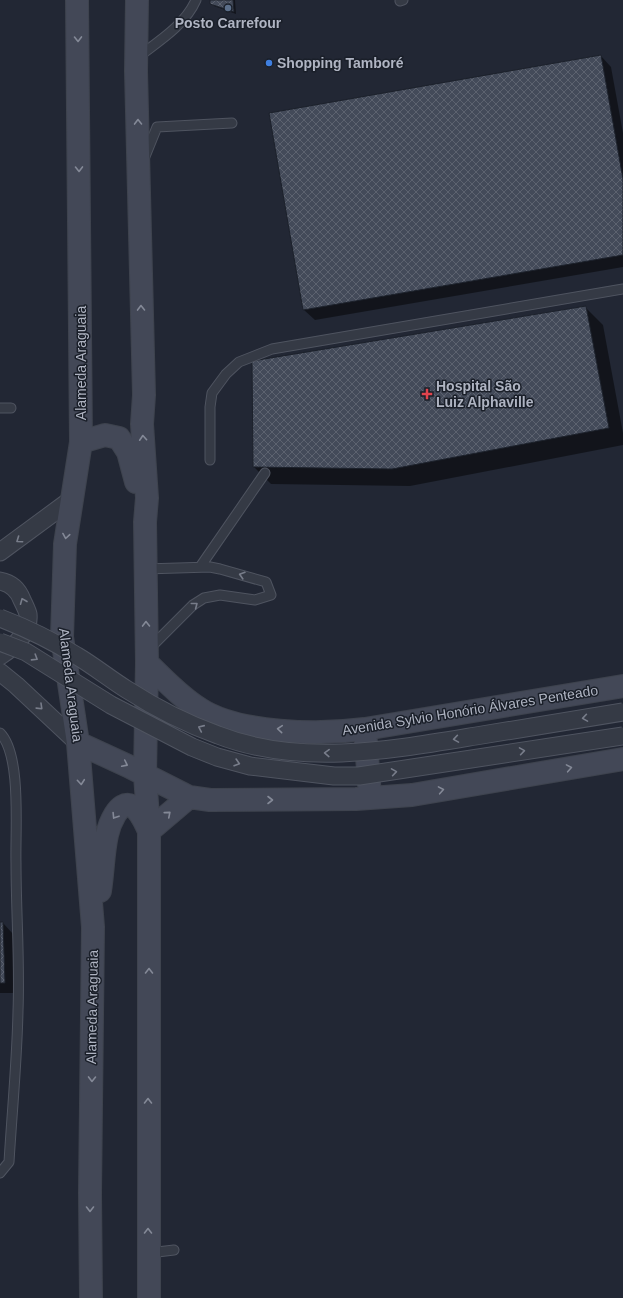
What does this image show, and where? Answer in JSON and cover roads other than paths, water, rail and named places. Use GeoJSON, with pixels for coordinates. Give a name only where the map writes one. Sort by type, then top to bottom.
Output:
{"type":"FeatureCollection","features":[{"type":"Feature","properties":{"kind":"main road","name":"Alameda Araguaia"},"geometry":{"type":"LineString","coordinates":[[77,0],[81,442],[65,544],[62,638],[78,743],[93,927],[91,1298]]}},
{"type":"Feature","properties":{"kind":"main road"},"geometry":{"type":"LineString","coordinates":[[138,0],[137,58],[144,395],[142,424],[147,498],[145,522],[147,657],[145,775],[149,831],[148,1298]]}},
{"type":"Feature","properties":{"kind":"main road"},"geometry":{"type":"LineString","coordinates":[[81,442],[105,435],[115,436],[122,442],[128,452],[145,522]]}},
{"type":"Feature","properties":{"kind":"main road","name":"Avenida Sylvio Honório Álvares Penteado"},"geometry":{"type":"LineString","coordinates":[[147,657],[182,697],[200,710],[221,721],[260,728],[313,732],[344,732],[365,729],[623,686]]}},
{"type":"Feature","properties":{"kind":"main road"},"geometry":{"type":"LineString","coordinates":[[365,729],[370,798]]}},
{"type":"Feature","properties":{"kind":"main road"},"geometry":{"type":"LineString","coordinates":[[78,743],[189,797],[210,800],[370,798],[412,795],[623,759]]}},
{"type":"Feature","properties":{"kind":"main road"},"geometry":{"type":"LineString","coordinates":[[149,831],[189,797]]}},
{"type":"Feature","properties":{"kind":"main road"},"geometry":{"type":"LineString","coordinates":[[93,927],[107,835],[116,812],[126,805],[131,806],[141,815],[149,831]]}},
{"type":"Feature","properties":{"kind":"street"},"geometry":{"type":"LineString","coordinates":[[0,552],[72,500]]}},
{"type":"Feature","properties":{"kind":"street"},"geometry":{"type":"LineString","coordinates":[[0,581],[12,585],[19,591],[28,614],[25,630],[20,639],[14,647],[0,656]]}},
{"type":"Feature","properties":{"kind":"street"},"geometry":{"type":"LineString","coordinates":[[0,618],[21,626],[77,655],[127,690],[179,718],[218,736],[261,747],[294,751],[345,753],[398,749],[623,712]]}},
{"type":"Feature","properties":{"kind":"street"},"geometry":{"type":"LineString","coordinates":[[0,642],[26,652],[111,705],[192,747],[250,766],[334,776],[359,776],[623,736]]}},
{"type":"Feature","properties":{"kind":"street"},"geometry":{"type":"LineString","coordinates":[[0,672],[78,743]]}},
{"type":"Feature","properties":{"kind":"lane"},"geometry":{"type":"LineString","coordinates":[[137,58],[175,28],[192,10],[196,0]]}},
{"type":"Feature","properties":{"kind":"lane"},"geometry":{"type":"LineString","coordinates":[[139,172],[157,127],[232,123]]}},
{"type":"Feature","properties":{"kind":"lane"},"geometry":{"type":"LineString","coordinates":[[210,460],[210,407],[212,393],[226,374],[239,362],[246,359],[272,349],[623,289]]}},
{"type":"Feature","properties":{"kind":"lane"},"geometry":{"type":"LineString","coordinates":[[0,408],[11,408]]}},
{"type":"Feature","properties":{"kind":"lane"},"geometry":{"type":"LineString","coordinates":[[200,568],[265,473]]}},
{"type":"Feature","properties":{"kind":"lane"},"geometry":{"type":"LineString","coordinates":[[145,569],[220,568],[266,582],[271,595],[255,600],[220,595],[204,598],[193,605],[147,657]]}},
{"type":"Feature","properties":{"kind":"lane"},"geometry":{"type":"LineString","coordinates":[[0,733],[4,738],[14,770],[17,815],[16,862],[18,1010],[9,1162],[0,1173]]}},
{"type":"Feature","properties":{"kind":"lane"},"geometry":{"type":"LineString","coordinates":[[148,1253],[174,1250]]}},
{"type":"Feature","properties":{"kind":"place","name":"Posto Carrefour"},"geometry":{"type":"Point","coordinates":[228,8]}},
{"type":"Feature","properties":{"kind":"place","name":"Shopping Tamboré"},"geometry":{"type":"Point","coordinates":[269,63]}},
{"type":"Feature","properties":{"kind":"place","name":"Hospital São Luiz Alphaville"},"geometry":{"type":"Point","coordinates":[427,394]}}]}
